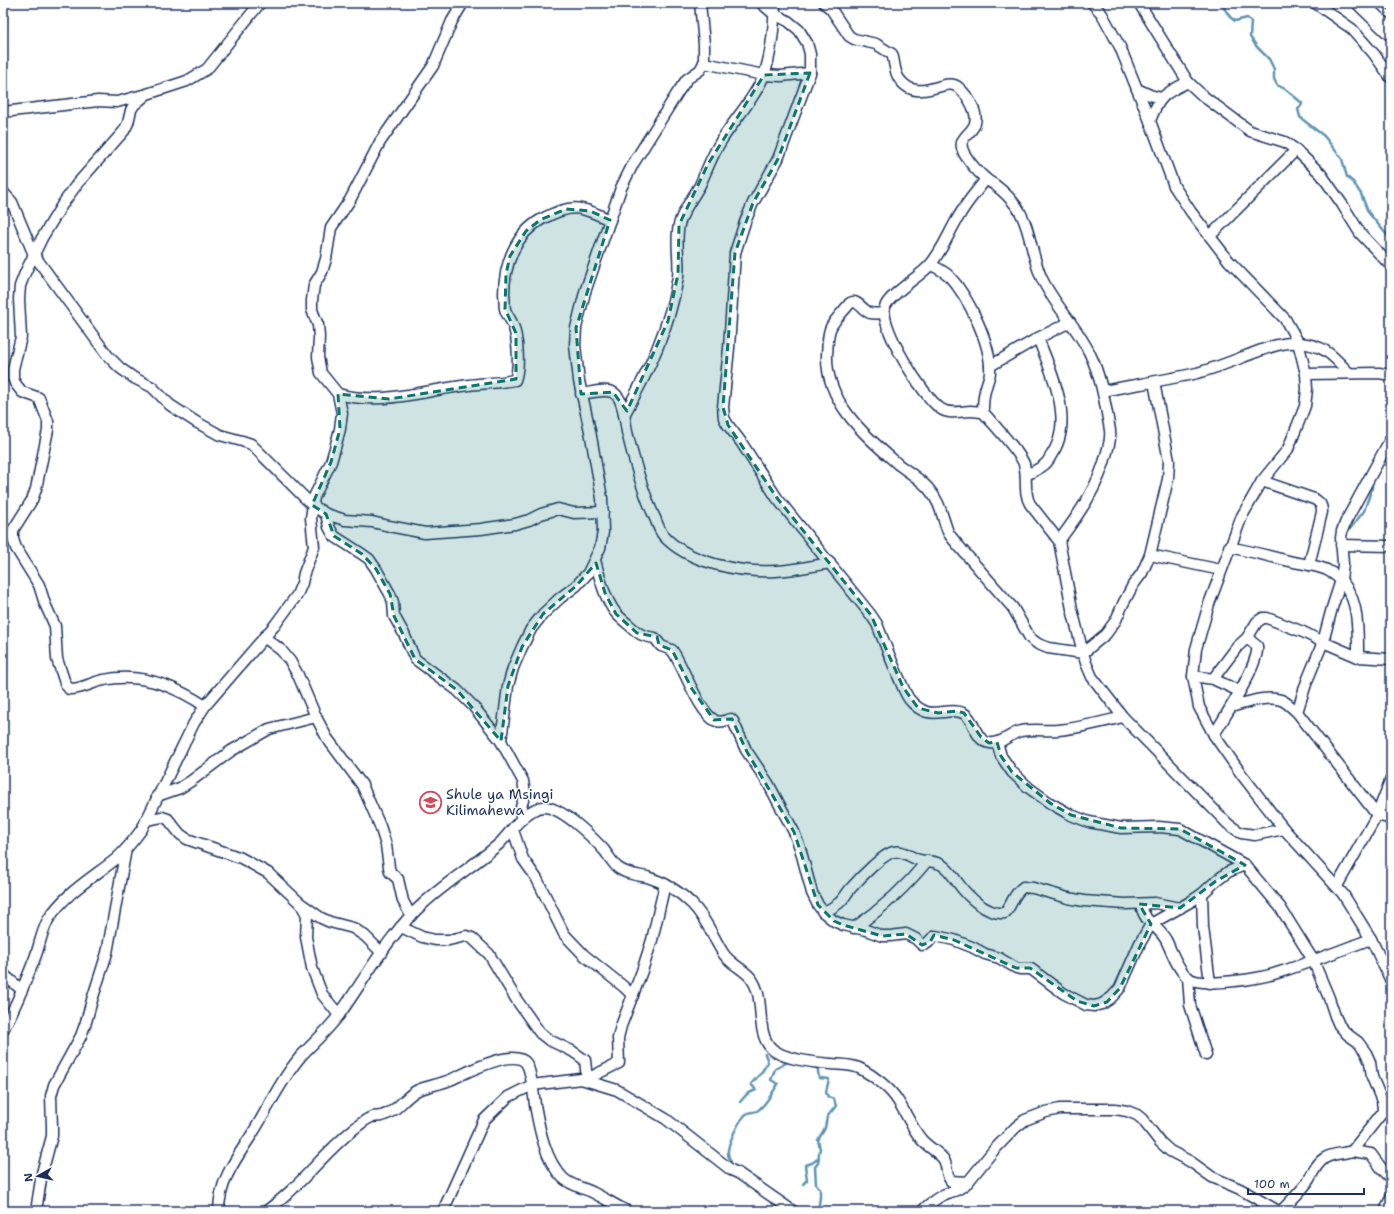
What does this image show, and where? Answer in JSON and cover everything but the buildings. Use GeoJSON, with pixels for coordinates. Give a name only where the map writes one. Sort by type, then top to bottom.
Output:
{"type":"FeatureCollection","features":[{"type":"Feature","properties":{"kind":"highway"},"geometry":{"type":"LineString","coordinates":[[1360,3],[1391,33]]}},
{"type":"Feature","properties":{"kind":"street"},"geometry":{"type":"LineString","coordinates":[[3,112],[98,101],[117,102],[187,81],[207,69],[260,3]]}},
{"type":"Feature","properties":{"kind":"street"},"geometry":{"type":"LineString","coordinates":[[3,1030],[22,990],[43,932],[53,914],[76,889],[126,849],[142,829],[194,723],[205,706],[298,595],[304,572],[314,547],[311,518],[312,504],[316,490],[331,462],[340,428],[342,413],[338,394],[321,373],[318,357],[320,337],[318,325],[312,310],[314,285],[322,272],[326,260],[331,228],[350,200],[380,142],[433,66],[452,21],[463,3]]}},
{"type":"Feature","properties":{"kind":"street"},"geometry":{"type":"LineString","coordinates":[[501,741],[508,686],[513,668],[531,629],[543,614],[560,598],[576,586],[588,573],[595,560],[601,543],[604,512],[590,431],[581,394],[575,345],[576,328],[585,292],[610,220],[633,164],[687,79],[700,70],[704,63],[704,44],[700,3]]}},
{"type":"Feature","properties":{"kind":"street"},"geometry":{"type":"LineString","coordinates":[[761,3],[774,14],[788,21],[799,30],[807,43],[810,54],[810,73],[778,159],[752,203],[738,241],[734,264],[729,348],[723,407],[724,418],[728,426],[750,455],[777,498],[871,615],[877,624],[910,700],[918,708],[927,712],[938,713],[957,711],[964,713],[970,719],[974,728],[981,737],[989,743],[997,742],[1020,732],[1058,730],[1123,717]]}},
{"type":"Feature","properties":{"kind":"street"},"geometry":{"type":"LineString","coordinates":[[624,415],[651,363],[673,305],[678,274],[679,225],[683,215],[701,183],[708,164],[753,95],[764,75],[772,33],[775,3]]}},
{"type":"Feature","properties":{"kind":"street"},"geometry":{"type":"LineString","coordinates":[[824,3],[831,9],[849,36],[854,40],[876,44],[892,54],[899,80],[906,86],[922,91],[954,85],[959,88],[972,105],[975,118],[973,127],[963,138],[961,144],[962,149],[978,172],[986,180],[995,185],[1017,208],[1025,227],[1042,279],[1057,305],[1070,322],[1090,354],[1103,391],[1111,437],[1103,468],[1092,491],[1059,541]]}},
{"type":"Feature","properties":{"kind":"street"},"geometry":{"type":"LineString","coordinates":[[1139,3],[1188,82],[1203,96],[1250,131],[1285,142],[1296,150],[1321,174],[1360,233],[1391,266]]}},
{"type":"Feature","properties":{"kind":"street"},"geometry":{"type":"LineString","coordinates":[[1315,3],[1352,29],[1374,54],[1391,78]]}},
{"type":"Feature","properties":{"kind":"street"},"geometry":{"type":"LineString","coordinates":[[1094,4],[1102,14],[1120,47],[1174,186],[1191,212],[1229,262],[1285,319],[1298,342],[1306,374],[1307,389],[1305,406],[1288,448],[1262,481],[1242,516],[1229,547],[1209,604],[1196,649],[1193,676],[1199,707],[1214,735],[1242,775],[1284,829],[1344,894],[1372,939],[1391,981]]}},
{"type":"Feature","properties":{"kind":"street"},"geometry":{"type":"LineString","coordinates":[[704,63],[764,75],[780,76],[810,73]]}},
{"type":"Feature","properties":{"kind":"street"},"geometry":{"type":"LineString","coordinates":[[1150,121],[1161,98],[1175,88],[1188,82]]}},
{"type":"Feature","properties":{"kind":"street"},"geometry":{"type":"LineString","coordinates":[[1137,89],[1161,98]]}},
{"type":"Feature","properties":{"kind":"street"},"geometry":{"type":"LineString","coordinates":[[147,94],[134,105],[124,131],[90,168],[62,205],[42,238],[20,286],[20,337],[13,369],[13,378],[18,388],[22,392],[39,398],[49,425],[36,489],[32,500],[13,530],[13,539],[16,548],[39,585],[45,604],[55,626],[55,649],[60,670],[69,689],[74,689],[103,680],[118,678],[149,680],[180,691],[205,706]]}},
{"type":"Feature","properties":{"kind":"street"},"geometry":{"type":"LineString","coordinates":[[1210,236],[1296,150]]}},
{"type":"Feature","properties":{"kind":"street"},"geometry":{"type":"LineString","coordinates":[[983,412],[970,411],[952,413],[942,410],[925,394],[911,374],[899,352],[884,313],[885,306],[892,297],[921,275],[931,265],[960,214],[986,180]]}},
{"type":"Feature","properties":{"kind":"street"},"geometry":{"type":"LineString","coordinates":[[3,192],[12,202],[34,255],[108,356],[120,368],[134,378],[152,387],[170,405],[196,422],[220,435],[251,444],[312,504],[326,514],[345,520],[372,522],[425,533],[481,529],[515,524],[558,509],[574,513],[604,512]]}},
{"type":"Feature","properties":{"kind":"street"},"geometry":{"type":"LineString","coordinates":[[338,394],[350,398],[389,398],[469,385],[515,380],[518,367],[516,333],[505,309],[504,290],[509,262],[517,243],[526,231],[540,220],[566,209],[576,207],[590,211],[610,220]]}},
{"type":"Feature","properties":{"kind":"street"},"geometry":{"type":"LineString","coordinates":[[931,265],[940,269],[949,276],[970,306],[979,324],[990,366],[990,374],[984,393],[983,412],[1024,463],[1026,475],[1026,498],[1059,541],[1072,609],[1086,664],[1092,677],[1123,717],[1228,824],[1241,833],[1255,835],[1284,829]]}},
{"type":"Feature","properties":{"kind":"street"},"geometry":{"type":"LineString","coordinates":[[884,313],[870,313],[856,302],[853,302],[830,328],[828,373],[838,402],[859,427],[888,455],[926,486],[940,506],[949,533],[957,544],[1013,608],[1030,638],[1038,644],[1048,648],[1083,653],[1106,634],[1116,620],[1133,585],[1142,573],[1150,555],[1168,479],[1169,461],[1154,382]]}},
{"type":"Feature","properties":{"kind":"street"},"geometry":{"type":"LineString","coordinates":[[990,366],[1038,338],[1070,322]]}},
{"type":"Feature","properties":{"kind":"street"},"geometry":{"type":"LineString","coordinates":[[1026,475],[1045,464],[1057,447],[1061,429],[1061,407],[1056,384],[1038,338]]}},
{"type":"Feature","properties":{"kind":"street"},"geometry":{"type":"LineString","coordinates":[[1103,391],[1154,382],[1212,368],[1282,344],[1298,342],[1323,348],[1349,373]]}},
{"type":"Feature","properties":{"kind":"street"},"geometry":{"type":"LineString","coordinates":[[1306,374],[1379,373],[1391,375]]}},
{"type":"Feature","properties":{"kind":"street"},"geometry":{"type":"LineString","coordinates":[[581,394],[607,391],[613,392],[620,400],[632,450],[651,510],[662,534],[683,551],[702,560],[727,567],[750,571],[777,571],[830,563]]}},
{"type":"Feature","properties":{"kind":"street"},"geometry":{"type":"LineString","coordinates":[[1297,712],[1307,681],[1323,642],[1341,580],[1343,564],[1341,545],[1342,531],[1346,520],[1391,438]]}},
{"type":"Feature","properties":{"kind":"street"},"geometry":{"type":"LineString","coordinates":[[1382,455],[1391,460]]}},
{"type":"Feature","properties":{"kind":"street"},"geometry":{"type":"LineString","coordinates":[[1262,481],[1314,498],[1322,506],[1322,512],[1309,565]]}},
{"type":"Feature","properties":{"kind":"street"},"geometry":{"type":"LineString","coordinates":[[326,514],[329,527],[334,536],[362,554],[376,569],[390,594],[393,602],[394,616],[404,634],[414,659],[457,690],[473,706],[501,741],[523,781],[525,793],[520,811],[522,819]]}},
{"type":"Feature","properties":{"kind":"street"},"geometry":{"type":"LineString","coordinates":[[1341,545],[1391,546]]}},
{"type":"Feature","properties":{"kind":"street"},"geometry":{"type":"LineString","coordinates":[[1229,547],[1326,570],[1341,580],[1349,591],[1357,618],[1358,657]]}},
{"type":"Feature","properties":{"kind":"street"},"geometry":{"type":"LineString","coordinates":[[1150,555],[1221,570]]}},
{"type":"Feature","properties":{"kind":"street"},"geometry":{"type":"LineString","coordinates":[[595,560],[604,593],[616,614],[637,633],[642,636],[655,638],[661,646],[672,650],[692,689],[714,720],[718,722],[731,719],[733,721],[746,750],[768,783],[794,832],[800,848],[812,893],[818,905],[823,912],[843,926],[882,936],[906,934],[916,939],[922,945],[926,945],[933,937],[936,936],[954,940],[985,954],[999,958],[1016,968],[1031,969],[1049,983],[1077,1001],[1086,1005],[1094,1006],[1107,1002],[1120,988],[1140,943],[1151,924],[1202,894],[1228,872],[1245,864]]}},
{"type":"Feature","properties":{"kind":"street"},"geometry":{"type":"LineString","coordinates":[[1213,679],[1237,647],[1247,638],[1257,622],[1263,618],[1267,618],[1303,632],[1358,657],[1391,659]]}},
{"type":"Feature","properties":{"kind":"street"},"geometry":{"type":"LineString","coordinates":[[264,637],[282,650],[290,661],[327,738],[362,785],[380,826],[386,845],[390,872],[398,879],[403,901],[411,916]]}},
{"type":"Feature","properties":{"kind":"street"},"geometry":{"type":"LineString","coordinates":[[1214,735],[1250,671],[1258,650],[1257,646],[1247,638]]}},
{"type":"Feature","properties":{"kind":"street"},"geometry":{"type":"LineString","coordinates":[[1193,676],[1213,679],[1239,692]]}},
{"type":"Feature","properties":{"kind":"street"},"geometry":{"type":"LineString","coordinates":[[1231,707],[1257,700],[1272,698],[1283,700],[1297,712],[1377,815],[1391,819]]}},
{"type":"Feature","properties":{"kind":"street"},"geometry":{"type":"LineString","coordinates":[[157,796],[180,788],[192,781],[230,751],[269,729],[316,717]]}},
{"type":"Feature","properties":{"kind":"street"},"geometry":{"type":"LineString","coordinates":[[997,742],[1001,756],[1012,772],[1029,788],[1071,815],[1089,822],[1121,828],[1159,827],[1180,829],[1245,864],[1280,907],[1313,960],[1339,1025],[1347,1034],[1358,1042],[1366,1053],[1370,1062],[1372,1077],[1383,1105],[1382,1113],[1352,1151]]}},
{"type":"Feature","properties":{"kind":"street"},"geometry":{"type":"LineString","coordinates":[[1337,886],[1377,815],[1391,779]]}},
{"type":"Feature","properties":{"kind":"street"},"geometry":{"type":"LineString","coordinates":[[219,1211],[222,1190],[230,1167],[255,1129],[285,1078],[301,1056],[330,1027],[401,927],[424,902],[497,845],[527,814],[542,807],[551,808],[558,811],[590,836],[603,849],[618,868],[623,871],[665,884],[693,905],[705,921],[730,962],[749,976],[755,984],[759,996],[764,1036],[768,1045],[774,1051],[783,1055],[820,1063],[851,1066],[867,1072],[879,1081],[897,1099],[921,1140],[943,1158],[947,1176],[951,1181],[968,1182]]}},
{"type":"Feature","properties":{"kind":"street"},"geometry":{"type":"LineString","coordinates":[[146,820],[162,817],[168,819],[187,840],[241,858],[256,866],[268,874],[301,904],[321,918],[353,928],[365,936],[382,953]]}},
{"type":"Feature","properties":{"kind":"street"},"geometry":{"type":"LineString","coordinates":[[513,830],[523,859],[537,879],[564,934],[584,955],[633,996]]}},
{"type":"Feature","properties":{"kind":"street"},"geometry":{"type":"LineString","coordinates":[[36,1211],[42,1173],[52,1136],[51,1096],[54,1085],[77,1043],[86,1022],[107,953],[126,849]]}},
{"type":"Feature","properties":{"kind":"street"},"geometry":{"type":"LineString","coordinates":[[823,912],[834,908],[841,902],[852,887],[885,855],[894,852],[902,852],[920,861],[932,860],[943,865],[951,872],[959,885],[968,895],[989,911],[997,914],[1005,913],[1015,895],[1023,887],[1033,888],[1084,901],[1141,904],[1155,903],[1180,908]]}},
{"type":"Feature","properties":{"kind":"street"},"geometry":{"type":"LineString","coordinates":[[854,928],[896,896],[911,881],[927,861]]}},
{"type":"Feature","properties":{"kind":"street"},"geometry":{"type":"LineString","coordinates":[[587,1079],[619,1063],[618,1038],[621,1026],[652,940],[665,884]]}},
{"type":"Feature","properties":{"kind":"street"},"geometry":{"type":"LineString","coordinates":[[1202,894],[1203,927],[1210,983]]}},
{"type":"Feature","properties":{"kind":"street"},"geometry":{"type":"LineString","coordinates":[[301,904],[306,915],[306,937],[312,968],[322,994],[339,1015]]}},
{"type":"Feature","properties":{"kind":"street"},"geometry":{"type":"LineString","coordinates":[[1141,904],[1145,918],[1161,933],[1188,977],[1197,981],[1210,983],[1279,973],[1372,939]]}},
{"type":"Feature","properties":{"kind":"street"},"geometry":{"type":"LineString","coordinates":[[401,927],[422,937],[434,940],[449,940],[466,936],[472,938],[482,946],[489,954],[516,999],[540,1033],[549,1040],[572,1051],[585,1060],[587,1079]]}},
{"type":"Feature","properties":{"kind":"street"},"geometry":{"type":"LineString","coordinates":[[3,974],[22,990]]}},
{"type":"Feature","properties":{"kind":"street"},"geometry":{"type":"LineString","coordinates":[[1188,977],[1190,1005],[1206,1055]]}},
{"type":"Feature","properties":{"kind":"street"},"geometry":{"type":"LineString","coordinates":[[266,1211],[275,1205],[307,1175],[335,1145],[358,1126],[372,1117],[384,1116],[418,1090],[452,1079],[480,1066],[510,1059],[521,1059],[527,1064],[543,1140],[558,1172],[568,1181],[627,1211]]}},
{"type":"Feature","properties":{"kind":"street"},"geometry":{"type":"LineString","coordinates":[[443,1211],[484,1120],[508,1097],[532,1085],[565,1080],[587,1079],[617,1090],[647,1107],[680,1129],[731,1170],[738,1173],[793,1211]]}},
{"type":"Feature","properties":{"kind":"street"},"geometry":{"type":"LineString","coordinates":[[922,1211],[930,1203],[942,1196],[963,1188],[993,1151],[1016,1127],[1025,1120],[1060,1108],[1115,1109],[1127,1111],[1137,1115],[1170,1151],[1191,1162],[1212,1177],[1240,1189],[1278,1211]]}},
{"type":"Feature","properties":{"kind":"street"},"geometry":{"type":"LineString","coordinates":[[1281,1211],[1306,1184],[1321,1161],[1327,1156],[1340,1152],[1352,1151],[1371,1154],[1391,1178]]}},
{"type":"Feature","properties":{"kind":"street"},"geometry":{"type":"LineString","coordinates":[[1385,1211],[1391,1197]]}},
{"type":"Feature","properties":{"kind":"highlighted area"},"geometry":{"type":"Polygon","coordinates":[[[810,73],[778,159],[753,203],[735,253],[723,407],[728,425],[777,498],[871,615],[903,687],[918,708],[938,713],[957,711],[964,713],[981,737],[989,743],[997,742],[1001,756],[1012,772],[1050,803],[1071,815],[1121,828],[1180,829],[1245,865],[1216,881],[1180,908],[1139,904],[1151,924],[1120,988],[1107,1002],[1094,1006],[1077,1001],[1030,968],[1016,968],[954,940],[934,935],[930,942],[922,945],[906,934],[882,936],[834,921],[818,905],[794,832],[746,750],[732,719],[714,720],[692,689],[672,650],[659,645],[657,637],[637,633],[616,614],[605,593],[596,563],[576,586],[543,614],[522,647],[508,686],[501,741],[457,690],[415,659],[394,616],[390,594],[376,569],[362,554],[334,536],[326,514],[312,505],[331,462],[340,429],[338,394],[389,399],[516,379],[516,333],[505,309],[506,274],[510,256],[526,231],[540,220],[566,209],[590,211],[610,220],[576,328],[581,394],[613,392],[627,411],[668,321],[678,274],[679,225],[708,164],[764,75],[810,73]]]}},
{"type":"Feature","properties":{"kind":"waterway"},"geometry":{"type":"LineString","coordinates":[[1221,3],[1230,17],[1235,21],[1247,18],[1251,22],[1250,37],[1257,47],[1269,59],[1274,69],[1274,79],[1277,85],[1285,89],[1302,103],[1298,109],[1300,117],[1324,136],[1342,159],[1347,177],[1353,182],[1361,194],[1368,212],[1391,240]]}},
{"type":"Feature","properties":{"kind":"waterway"},"geometry":{"type":"LineString","coordinates":[[1350,529],[1364,511],[1372,488],[1372,482]]}},
{"type":"Feature","properties":{"kind":"waterway"},"geometry":{"type":"LineString","coordinates":[[740,1102],[747,1094],[756,1090],[751,1084],[768,1062],[765,1054]]}},
{"type":"Feature","properties":{"kind":"waterway"},"geometry":{"type":"LineString","coordinates":[[731,1162],[728,1155],[728,1149],[738,1125],[748,1113],[757,1111],[766,1102],[778,1084],[771,1080],[775,1069],[786,1063]]}},
{"type":"Feature","properties":{"kind":"waterway"},"geometry":{"type":"LineString","coordinates":[[817,1065],[819,1078],[829,1079],[826,1092],[828,1097],[834,1099],[836,1106],[827,1117],[825,1128],[818,1140],[820,1149],[818,1163],[815,1167],[816,1184],[820,1189],[818,1211]]}},
{"type":"Feature","properties":{"kind":"waterway"},"geometry":{"type":"LineString","coordinates":[[803,1184],[807,1180],[805,1165],[812,1163],[819,1158]]}},
{"type":"Feature","properties":{"kind":"place","name":"Shule ya Msingi Kilimahewa"},"geometry":{"type":"Point","coordinates":[431,802]}}]}
